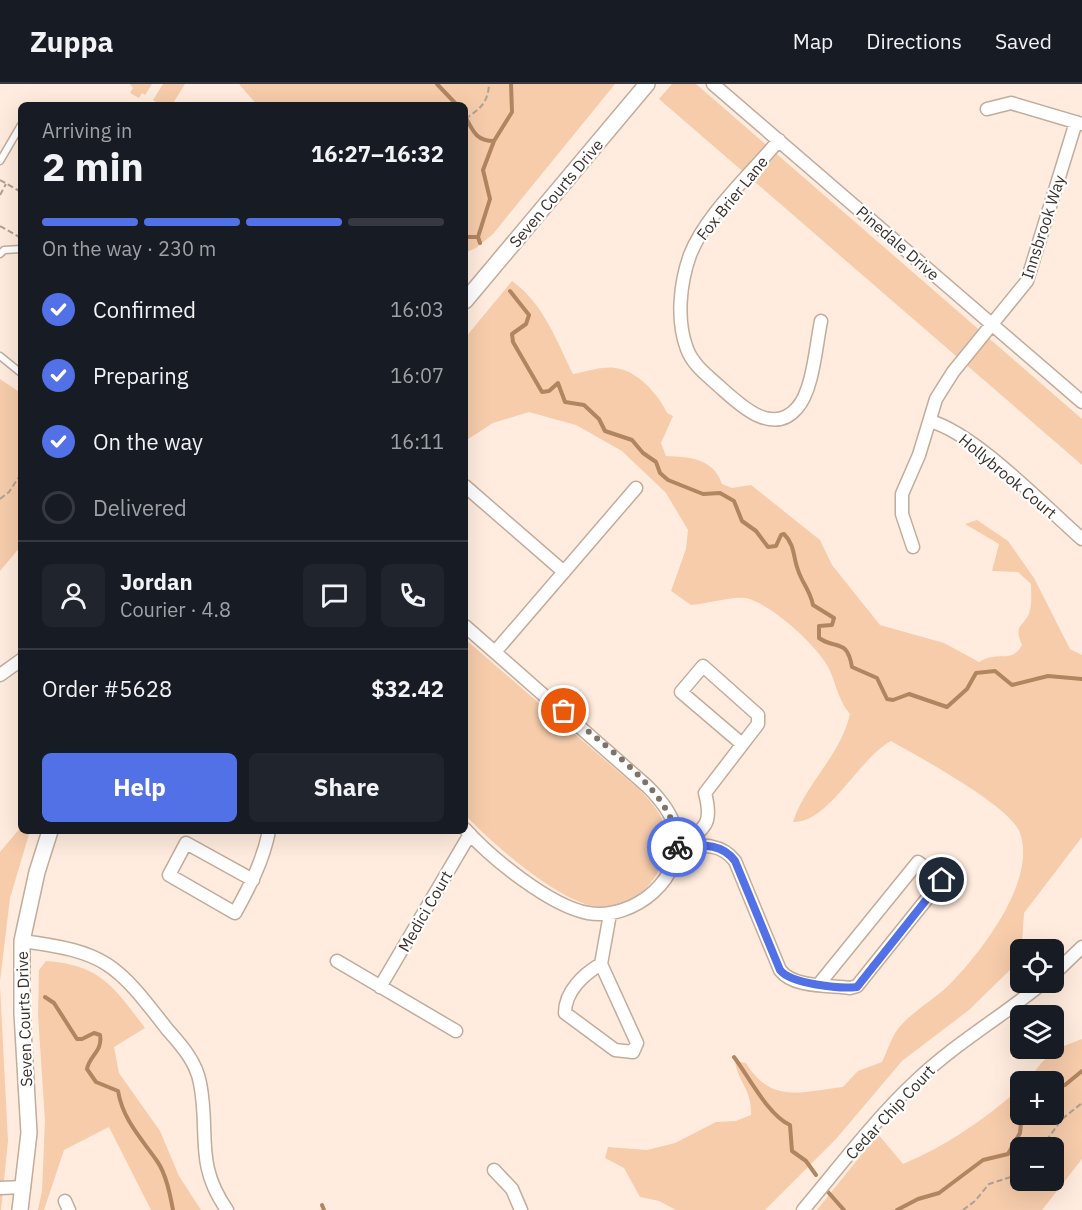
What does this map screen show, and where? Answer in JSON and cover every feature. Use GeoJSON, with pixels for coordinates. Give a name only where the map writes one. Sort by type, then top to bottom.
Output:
{"type":"FeatureCollection","features":[{"type":"Feature","properties":{"kind":"street","name":"Seven Courts Drive"},"geometry":{"type":"LineString","coordinates":[[468,297],[646,84]]}},
{"type":"Feature","properties":{"kind":"street","name":"Pinedale Drive"},"geometry":{"type":"LineString","coordinates":[[713,84],[1082,402]]}},
{"type":"Feature","properties":{"kind":"street"},"geometry":{"type":"LineString","coordinates":[[987,109],[1011,103],[1079,123]]}},
{"type":"Feature","properties":{"kind":"street","name":"Innsbrook Way"},"geometry":{"type":"LineString","coordinates":[[913,547],[902,514],[902,494],[919,455],[936,399],[946,381],[1017,295],[1033,266],[1079,123]]}},
{"type":"Feature","properties":{"kind":"street","name":"Fox Brier Lane"},"geometry":{"type":"LineString","coordinates":[[779,140],[697,239],[682,289],[682,331],[695,365],[742,407],[770,419],[786,416],[801,402],[821,321]]}},
{"type":"Feature","properties":{"kind":"street","name":"Hollybrook Court"},"geometry":{"type":"LineString","coordinates":[[930,421],[949,428],[972,442],[1082,539]]}},
{"type":"Feature","properties":{"kind":"street"},"geometry":{"type":"LineString","coordinates":[[495,652],[636,488]]}},
{"type":"Feature","properties":{"kind":"street"},"geometry":{"type":"LineString","coordinates":[[468,489],[564,572]]}},
{"type":"Feature","properties":{"kind":"street"},"geometry":{"type":"LineString","coordinates":[[468,629],[623,763],[659,798],[675,829],[676,847],[663,882],[656,891],[640,903],[610,914],[588,913],[562,903],[526,880],[468,833]]}},
{"type":"Feature","properties":{"kind":"street"},"geometry":{"type":"LineString","coordinates":[[0,675],[18,666]]}},
{"type":"Feature","properties":{"kind":"street"},"geometry":{"type":"LineString","coordinates":[[676,847],[705,827],[710,812],[705,793],[758,724],[758,715],[703,666],[681,692],[742,744]]}},
{"type":"Feature","properties":{"kind":"street","name":"Seven Courts Drive"},"geometry":{"type":"LineString","coordinates":[[20,1210],[29,1133],[22,1013],[22,941],[37,872],[49,834]]}},
{"type":"Feature","properties":{"kind":"street"},"geometry":{"type":"LineString","coordinates":[[253,880],[186,843],[169,875],[235,913],[253,880],[264,854],[268,834]]}},
{"type":"Feature","properties":{"kind":"street","name":"Medici Court"},"geometry":{"type":"LineString","coordinates":[[380,987],[466,834]]}},
{"type":"Feature","properties":{"kind":"street"},"geometry":{"type":"LineString","coordinates":[[676,847],[710,846],[728,852],[735,861],[780,970],[784,975],[819,984],[857,987],[942,880],[918,862],[819,984]]}},
{"type":"Feature","properties":{"kind":"street"},"geometry":{"type":"LineString","coordinates":[[601,964],[583,975],[565,1004],[565,1013],[615,1050],[633,1052],[637,1043],[601,964],[610,914]]}},
{"type":"Feature","properties":{"kind":"street"},"geometry":{"type":"LineString","coordinates":[[22,941],[81,951],[112,966],[138,991],[188,1054],[201,1084],[203,1150],[207,1173],[227,1210]]}},
{"type":"Feature","properties":{"kind":"street"},"geometry":{"type":"LineString","coordinates":[[1064,964],[1082,947]]}},
{"type":"Feature","properties":{"kind":"street"},"geometry":{"type":"LineString","coordinates":[[337,962],[456,1031]]}},
{"type":"Feature","properties":{"kind":"street","name":"Cedar Chip Court"},"geometry":{"type":"LineString","coordinates":[[803,1210],[916,1080],[1029,993]]}},
{"type":"Feature","properties":{"kind":"street"},"geometry":{"type":"LineString","coordinates":[[494,1170],[513,1189],[521,1210]]}},
{"type":"Feature","properties":{"kind":"street"},"geometry":{"type":"LineString","coordinates":[[0,1188],[24,1187]]}},
{"type":"Feature","properties":{"kind":"lane"},"geometry":{"type":"LineString","coordinates":[[0,161],[18,130]]}},
{"type":"Feature","properties":{"kind":"lane"},"geometry":{"type":"LineString","coordinates":[[0,254],[11,249],[18,249]]}},
{"type":"Feature","properties":{"kind":"lane"},"geometry":{"type":"LineString","coordinates":[[0,356],[18,371]]}},
{"type":"Feature","properties":{"kind":"path"},"geometry":{"type":"LineString","coordinates":[[468,117],[488,98],[489,84]]}},
{"type":"Feature","properties":{"kind":"path"},"geometry":{"type":"LineString","coordinates":[[0,180],[18,190]]}},
{"type":"Feature","properties":{"kind":"path"},"geometry":{"type":"LineString","coordinates":[[0,195],[6,184]]}},
{"type":"Feature","properties":{"kind":"path"},"geometry":{"type":"LineString","coordinates":[[0,226],[18,236]]}},
{"type":"Feature","properties":{"kind":"path"},"geometry":{"type":"LineString","coordinates":[[0,499],[9,492],[18,478]]}},
{"type":"Feature","properties":{"kind":"path"},"geometry":{"type":"LineString","coordinates":[[1049,1137],[1062,1119],[1082,1103]]}},
{"type":"Feature","properties":{"kind":"path"},"geometry":{"type":"LineString","coordinates":[[963,1210],[975,1201],[989,1184],[1010,1177]]}},
{"type":"Feature","properties":{"kind":"shaded area"},"geometry":{"type":"Polygon","coordinates":[[[130,84],[152,84],[145,95],[142,93],[139,98],[130,93],[133,88],[130,84]]]}},
{"type":"Feature","properties":{"kind":"shaded area"},"geometry":{"type":"Polygon","coordinates":[[[163,84],[185,84],[174,102],[153,100],[163,84]]]}},
{"type":"Feature","properties":{"kind":"shaded area"},"geometry":{"type":"Polygon","coordinates":[[[239,84],[615,84],[493,234],[468,252],[468,102],[254,102],[239,84]]]}},
{"type":"Feature","properties":{"kind":"shaded area"},"geometry":{"type":"Polygon","coordinates":[[[672,84],[696,84],[1082,419],[1082,465],[659,99],[672,84]]]}},
{"type":"Feature","properties":{"kind":"shaded area"},"geometry":{"type":"Polygon","coordinates":[[[512,281],[533,300],[541,312],[573,374],[610,368],[623,370],[639,378],[653,391],[667,413],[673,416],[661,443],[666,456],[692,458],[707,464],[718,475],[722,484],[732,488],[751,485],[820,540],[832,565],[880,625],[944,643],[979,662],[989,658],[1009,656],[1019,650],[1022,645],[1019,629],[1031,607],[1031,584],[1018,572],[992,571],[999,544],[965,524],[977,520],[1008,541],[1034,578],[1070,649],[1082,655],[1082,837],[1024,913],[1022,939],[1010,939],[1010,970],[969,1010],[902,1061],[836,1139],[765,1210],[676,1210],[659,1201],[640,1197],[624,1168],[605,1158],[608,1147],[647,1150],[675,1143],[716,1122],[736,1121],[751,1115],[747,1092],[735,1061],[746,1063],[766,1085],[788,1092],[843,1087],[858,1071],[882,1062],[898,1029],[909,1017],[944,990],[963,970],[1003,914],[1021,872],[1023,852],[1020,833],[1000,809],[982,796],[891,741],[867,761],[831,802],[819,812],[806,820],[793,822],[806,795],[839,743],[850,714],[821,656],[791,625],[756,602],[741,598],[691,605],[671,591],[686,549],[688,530],[666,493],[622,451],[576,425],[529,412],[493,423],[468,439],[468,334],[512,281]]]}},
{"type":"Feature","properties":{"kind":"shaded area"},"geometry":{"type":"Polygon","coordinates":[[[0,379],[18,391],[18,550],[0,571],[0,379]]]}},
{"type":"Feature","properties":{"kind":"shaded area"},"geometry":{"type":"Polygon","coordinates":[[[468,642],[643,793],[657,810],[666,831],[664,859],[649,884],[627,902],[599,907],[583,903],[547,884],[492,841],[468,818],[468,642]]]}},
{"type":"Feature","properties":{"kind":"shaded area"},"geometry":{"type":"Polygon","coordinates":[[[18,831],[18,834],[29,834],[10,898],[0,981],[0,852],[18,831]]]}},
{"type":"Feature","properties":{"kind":"shaded area"},"geometry":{"type":"Polygon","coordinates":[[[46,961],[65,963],[93,973],[115,990],[145,1028],[114,1047],[119,1073],[160,1131],[179,1176],[201,1210],[151,1210],[109,1127],[64,1150],[44,1210],[38,1210],[42,1191],[45,1120],[38,1015],[39,970],[46,961]]]}},
{"type":"Feature","properties":{"kind":"shaded area"},"geometry":{"type":"Polygon","coordinates":[[[0,986],[8,1141],[1,1210],[0,1210],[0,986]]]}},
{"type":"Feature","properties":{"kind":"shaded area"},"geometry":{"type":"Polygon","coordinates":[[[1082,1039],[1082,1159],[1064,1182],[1064,1137],[1010,1137],[1010,1191],[1057,1191],[1042,1210],[817,1210],[878,1134],[903,1164],[965,1131],[1010,1096],[1010,1125],[1064,1125],[1064,1071],[1035,1071],[1043,1061],[1064,1059],[1064,1046],[1082,1039]]]}},
{"type":"Feature","properties":{"kind":"waterway"},"geometry":{"type":"LineString","coordinates":[[437,84],[454,102]]}},
{"type":"Feature","properties":{"kind":"waterway"},"geometry":{"type":"LineString","coordinates":[[480,243],[478,237],[490,199],[483,170],[494,141],[512,112],[511,84]]}},
{"type":"Feature","properties":{"kind":"waterway"},"geometry":{"type":"LineString","coordinates":[[468,122],[479,137],[494,141]]}},
{"type":"Feature","properties":{"kind":"waterway"},"geometry":{"type":"LineString","coordinates":[[468,237],[478,237]]}},
{"type":"Feature","properties":{"kind":"waterway"},"geometry":{"type":"LineString","coordinates":[[510,291],[529,315],[526,324],[512,334],[513,342],[542,392],[549,391],[558,383],[565,402],[584,405],[599,419],[605,431],[632,440],[643,453],[656,462],[660,473],[668,480],[703,494],[720,493],[734,501],[742,521],[756,531],[768,547],[776,546],[781,535],[784,534],[792,547],[796,565],[813,605],[834,618],[832,625],[819,626],[819,638],[844,648],[852,667],[877,678],[887,699],[893,700],[909,694],[947,707],[967,689],[976,673],[995,671],[1012,685],[1048,676],[1082,679]]}},
{"type":"Feature","properties":{"kind":"waterway"},"geometry":{"type":"LineString","coordinates":[[45,997],[54,1003],[77,1039],[94,1033],[100,1035],[100,1045],[87,1069],[96,1082],[118,1091],[128,1120],[163,1172],[173,1210]]}},
{"type":"Feature","properties":{"kind":"waterway"},"geometry":{"type":"LineString","coordinates":[[734,1057],[759,1095],[774,1113],[790,1125],[792,1151],[806,1161],[816,1175]]}},
{"type":"Feature","properties":{"kind":"waterway"},"geometry":{"type":"LineString","coordinates":[[1064,1085],[1082,1071]]}},
{"type":"Feature","properties":{"kind":"waterway"},"geometry":{"type":"LineString","coordinates":[[897,1210],[918,1199],[939,1193],[983,1160],[1008,1154],[1020,1133],[1021,1125]]}},
{"type":"Feature","properties":{"kind":"waterway"},"geometry":{"type":"LineString","coordinates":[[828,1192],[844,1210]]}},
{"type":"Feature","properties":{"kind":"waterway"},"geometry":{"type":"LineString","coordinates":[[322,1205],[324,1210]]}},
{"type":"Feature","properties":{"kind":"way so far"},"geometry":{"type":"LineString","coordinates":[[564,711],[659,798],[675,829],[677,847]]}},
{"type":"Feature","properties":{"kind":"route"},"geometry":{"type":"LineString","coordinates":[[677,847],[710,846],[719,847],[728,852],[735,861],[784,975],[810,983],[850,988],[857,987],[942,880]]}}]}
